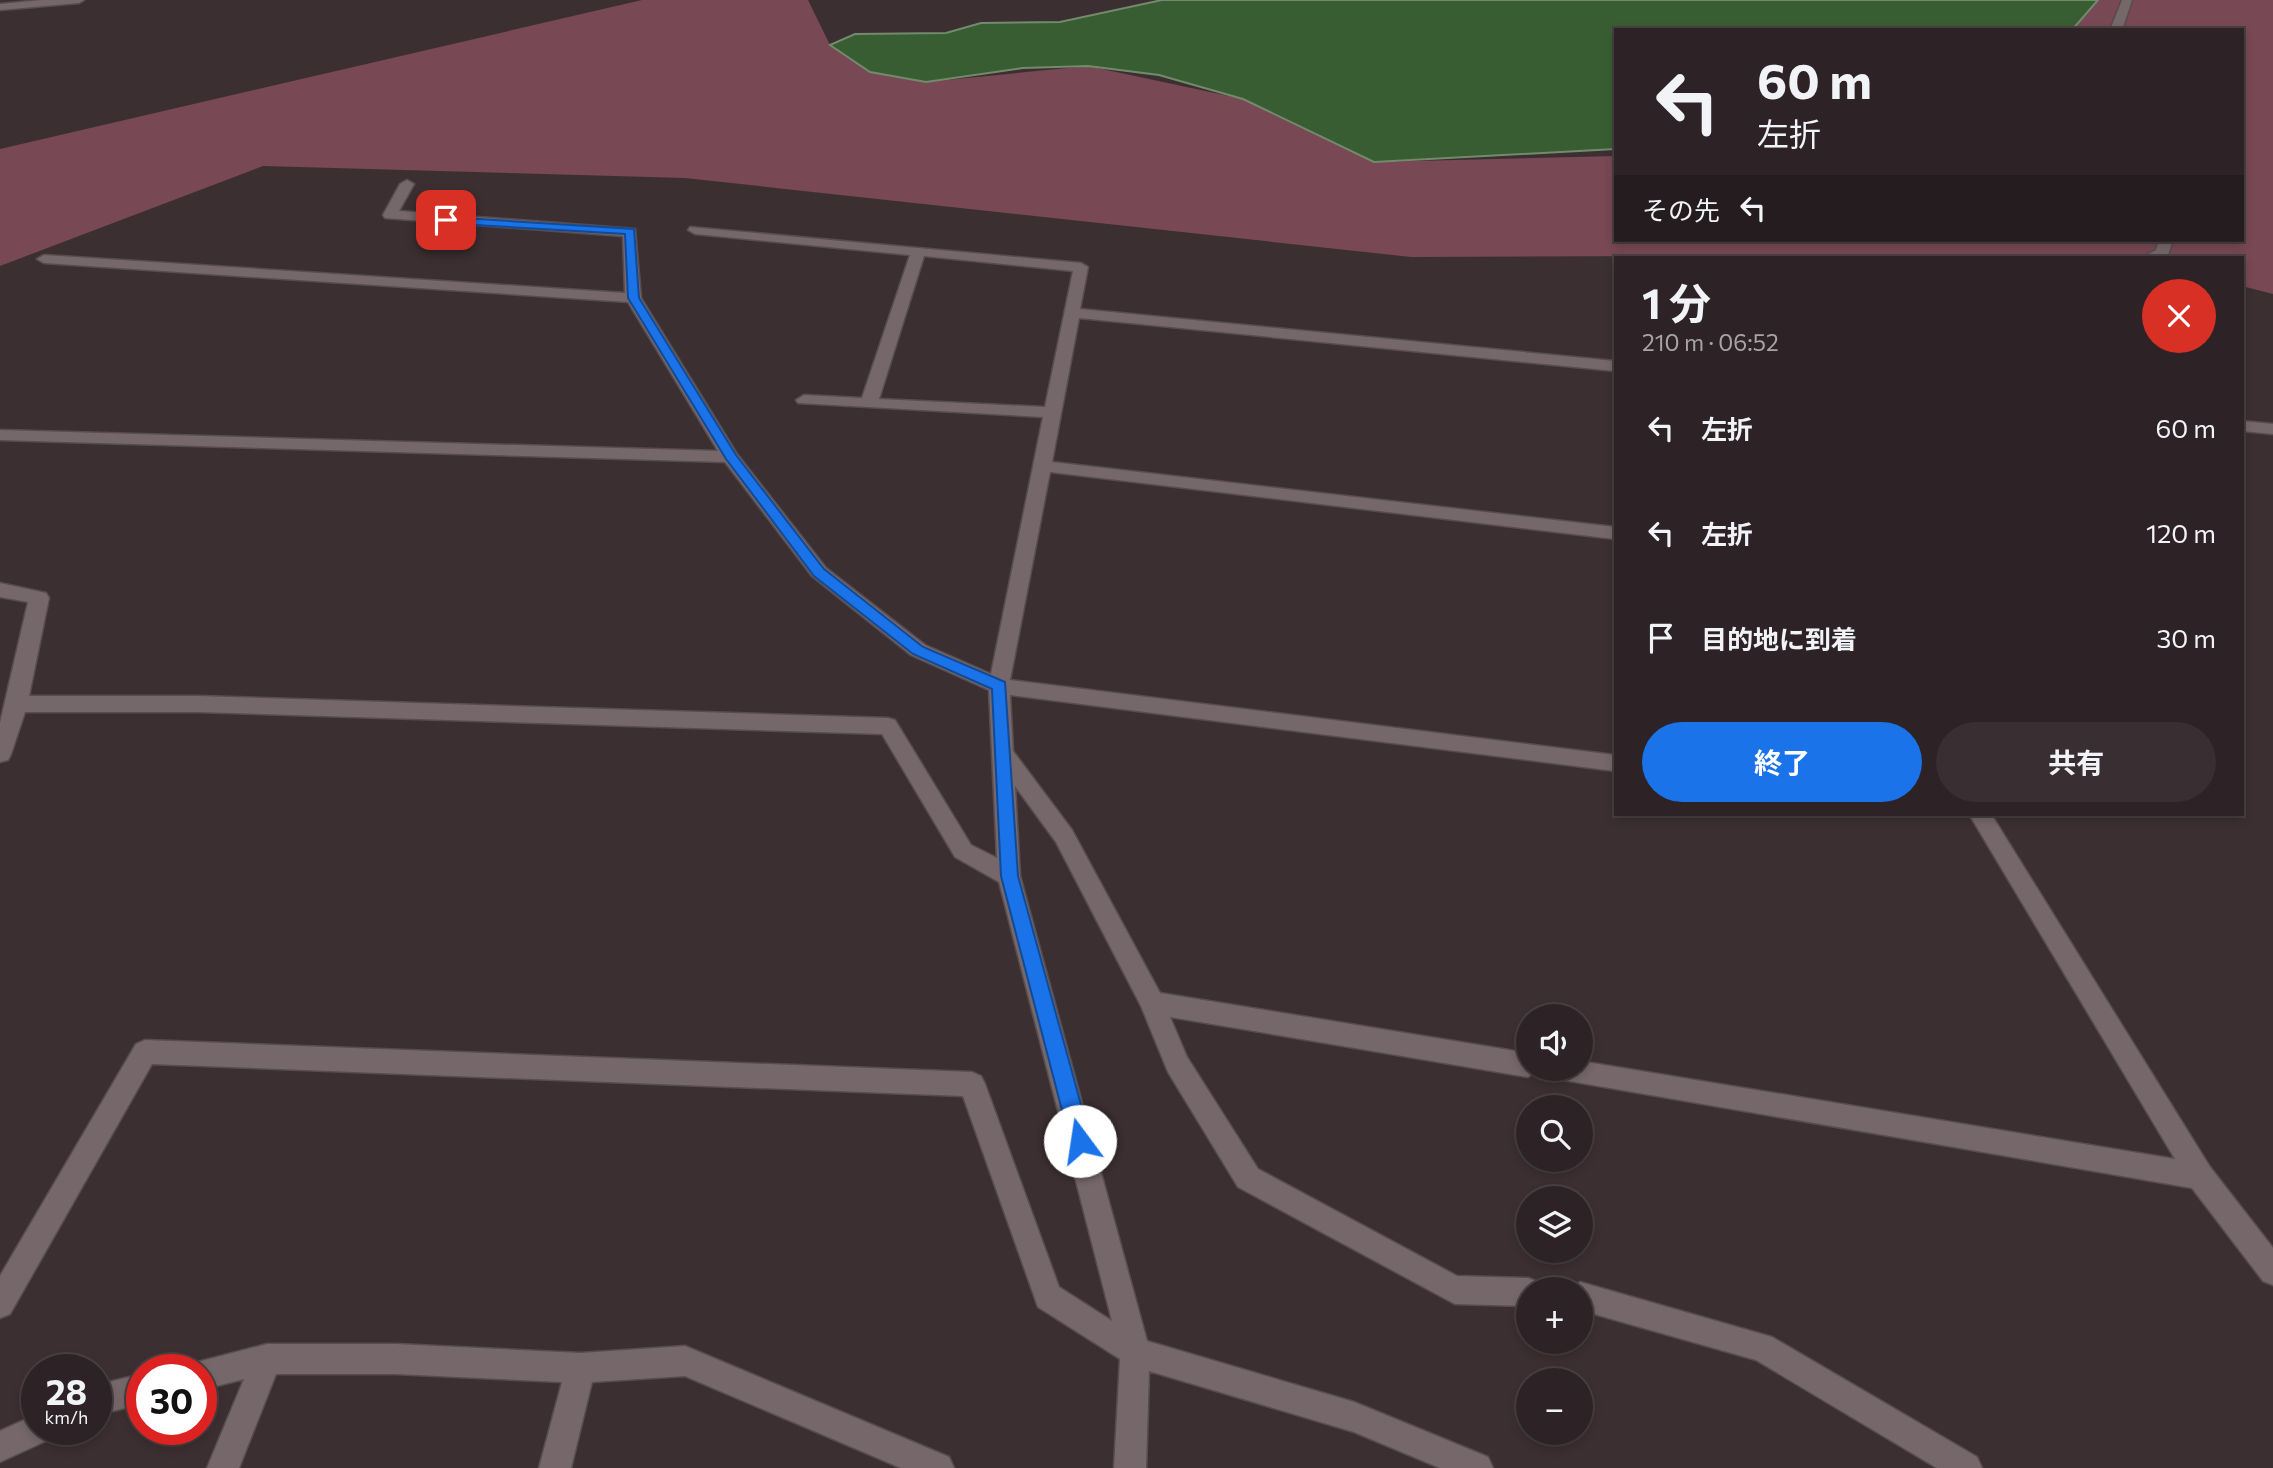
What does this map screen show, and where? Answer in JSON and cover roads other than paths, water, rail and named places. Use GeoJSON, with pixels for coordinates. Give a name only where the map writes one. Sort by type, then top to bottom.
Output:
{"type":"FeatureCollection","features":[{"type":"Feature","properties":{"kind":"street"},"geometry":{"type":"LineString","coordinates":[[0,7],[79,0]]}},
{"type":"Feature","properties":{"kind":"street"},"geometry":{"type":"LineString","coordinates":[[2117,28],[2127,0]]}},
{"type":"Feature","properties":{"kind":"street"},"geometry":{"type":"LineString","coordinates":[[407,184],[390,215],[630,232],[633,298],[730,457],[819,572],[918,650],[999,686],[1614,763]]}},
{"type":"Feature","properties":{"kind":"street"},"geometry":{"type":"LineString","coordinates":[[695,230],[1081,267],[999,686],[1009,876],[1135,1352],[1130,1468]]}},
{"type":"Feature","properties":{"kind":"street"},"geometry":{"type":"LineString","coordinates":[[2153,256],[2163,252],[2166,242]]}},
{"type":"Feature","properties":{"kind":"street"},"geometry":{"type":"LineString","coordinates":[[869,403],[919,251]]}},
{"type":"Feature","properties":{"kind":"street"},"geometry":{"type":"LineString","coordinates":[[44,259],[633,298]]}},
{"type":"Feature","properties":{"kind":"street"},"geometry":{"type":"LineString","coordinates":[[1070,313],[1614,366]]}},
{"type":"Feature","properties":{"kind":"street"},"geometry":{"type":"LineString","coordinates":[[804,400],[1052,412]]}},
{"type":"Feature","properties":{"kind":"street"},"geometry":{"type":"LineString","coordinates":[[2244,426],[2273,429]]}},
{"type":"Feature","properties":{"kind":"street"},"geometry":{"type":"LineString","coordinates":[[0,435],[730,457]]}},
{"type":"Feature","properties":{"kind":"street"},"geometry":{"type":"LineString","coordinates":[[1042,466],[1614,533]]}},
{"type":"Feature","properties":{"kind":"street"},"geometry":{"type":"LineString","coordinates":[[0,590],[39,598],[17,704],[0,754]]}},
{"type":"Feature","properties":{"kind":"street"},"geometry":{"type":"LineString","coordinates":[[17,704],[198,704],[888,726],[963,852],[1009,876]]}},
{"type":"Feature","properties":{"kind":"street"},"geometry":{"type":"LineString","coordinates":[[1003,753],[1064,836],[1152,1003],[1177,1064],[1248,1178],[1455,1290],[1516,1292]]}},
{"type":"Feature","properties":{"kind":"street"},"geometry":{"type":"LineString","coordinates":[[1981,816],[2200,1176],[2273,1270]]}},
{"type":"Feature","properties":{"kind":"street"},"geometry":{"type":"LineString","coordinates":[[1152,1003],[1516,1063]]}},
{"type":"Feature","properties":{"kind":"street"},"geometry":{"type":"LineString","coordinates":[[0,1304],[145,1052],[972,1084],[1048,1297],[1135,1352],[1354,1417],[1478,1468]]}},
{"type":"Feature","properties":{"kind":"street"},"geometry":{"type":"LineString","coordinates":[[1593,1075],[2200,1176]]}},
{"type":"Feature","properties":{"kind":"street"},"geometry":{"type":"LineString","coordinates":[[1593,1300],[1762,1347],[1966,1468]]}},
{"type":"Feature","properties":{"kind":"street"},"geometry":{"type":"LineString","coordinates":[[223,1468],[267,1359]]}},
{"type":"Feature","properties":{"kind":"street"},"geometry":{"type":"LineString","coordinates":[[217,1371],[267,1359],[396,1359],[582,1368],[685,1361],[938,1468]]}},
{"type":"Feature","properties":{"kind":"street"},"geometry":{"type":"LineString","coordinates":[[555,1468],[582,1368]]}},
{"type":"Feature","properties":{"kind":"street"},"geometry":{"type":"LineString","coordinates":[[0,1447],[21,1437]]}}]}
